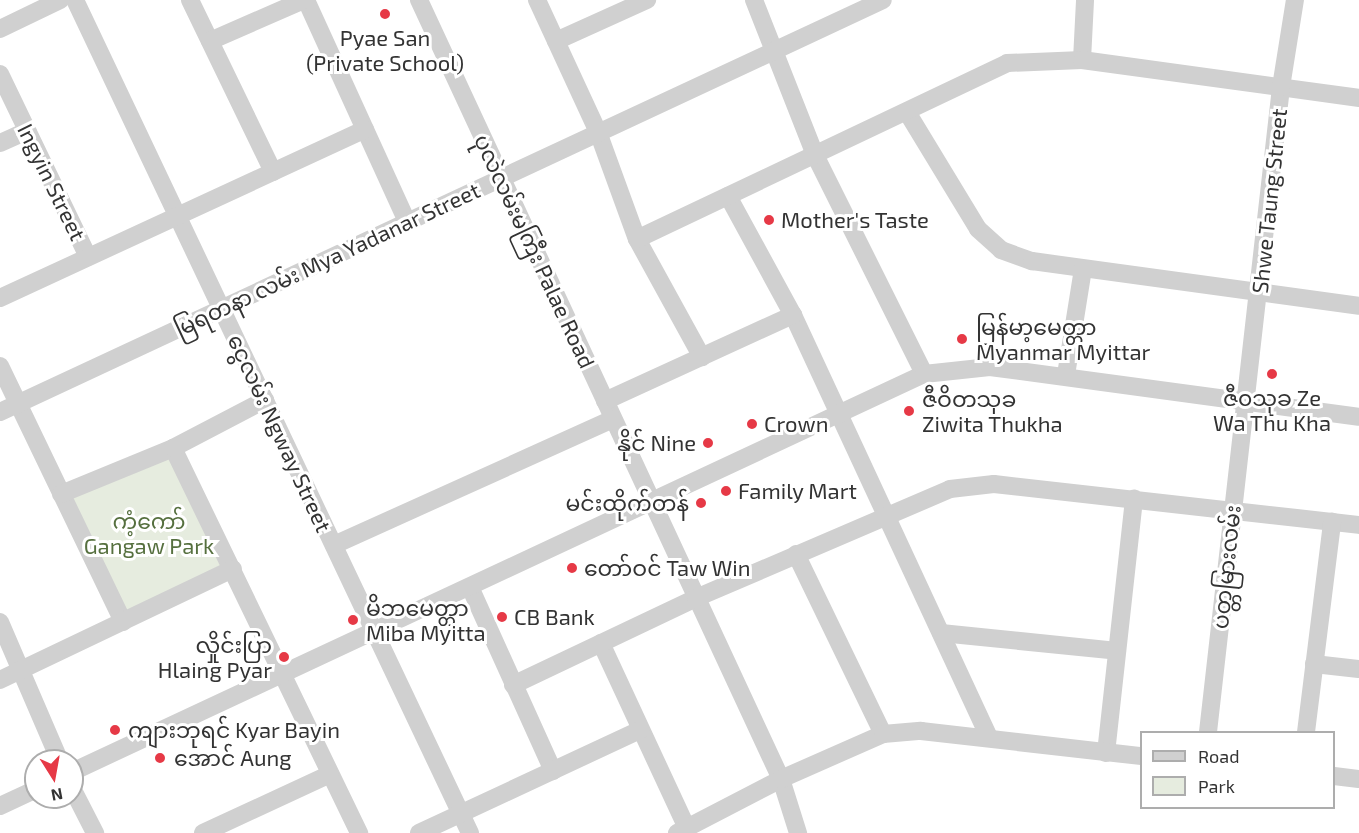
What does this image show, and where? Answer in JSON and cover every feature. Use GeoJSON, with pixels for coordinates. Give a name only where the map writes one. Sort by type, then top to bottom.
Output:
{"type":"FeatureCollection","features":[{"type":"Feature","properties":{"kind":"street"},"geometry":{"type":"LineString","coordinates":[[0,29],[60,0]]}},
{"type":"Feature","properties":{"kind":"street","name":"ငွေလမ်း Ngway Street"},"geometry":{"type":"LineString","coordinates":[[75,0],[471,833]]}},
{"type":"Feature","properties":{"kind":"street"},"geometry":{"type":"LineString","coordinates":[[190,0],[273,172]]}},
{"type":"Feature","properties":{"kind":"street"},"geometry":{"type":"LineString","coordinates":[[210,41],[305,0],[407,222]]}},
{"type":"Feature","properties":{"kind":"street","name":"ပုလဲလမ်းမကြီး Palae Road"},"geometry":{"type":"LineString","coordinates":[[419,0],[781,779],[798,833]]}},
{"type":"Feature","properties":{"kind":"street"},"geometry":{"type":"LineString","coordinates":[[537,0],[598,132],[637,239],[702,357]]}},
{"type":"Feature","properties":{"kind":"street"},"geometry":{"type":"LineString","coordinates":[[555,41],[647,0]]}},
{"type":"Feature","properties":{"kind":"street"},"geometry":{"type":"LineString","coordinates":[[754,0],[776,48],[815,155],[924,374]]}},
{"type":"Feature","properties":{"kind":"street","name":"မြရတနာ လမ်း Mya Yadanar Street"},"geometry":{"type":"LineString","coordinates":[[0,412],[883,0]]}},
{"type":"Feature","properties":{"kind":"street"},"geometry":{"type":"LineString","coordinates":[[1082,60],[1085,0]]}},
{"type":"Feature","properties":{"kind":"street","name":"Shwe Taung Street"},"geometry":{"type":"LineString","coordinates":[[1244,401],[1259,292],[1281,87],[1295,0]]}},
{"type":"Feature","properties":{"kind":"street"},"geometry":{"type":"LineString","coordinates":[[637,239],[1006,63],[1082,60],[1359,98]]}},
{"type":"Feature","properties":{"kind":"street","name":"Ingyin Street"},"geometry":{"type":"LineString","coordinates":[[0,74],[88,257]]}},
{"type":"Feature","properties":{"kind":"street"},"geometry":{"type":"LineString","coordinates":[[907,112],[978,229],[1000,250],[1032,261],[1359,306]]}},
{"type":"Feature","properties":{"kind":"street"},"geometry":{"type":"LineString","coordinates":[[0,298],[365,129]]}},
{"type":"Feature","properties":{"kind":"street"},"geometry":{"type":"LineString","coordinates":[[0,143],[27,131]]}},
{"type":"Feature","properties":{"kind":"street"},"geometry":{"type":"LineString","coordinates":[[728,196],[793,315],[989,738]]}},
{"type":"Feature","properties":{"kind":"street"},"geometry":{"type":"LineString","coordinates":[[1066,375],[1083,268]]}},
{"type":"Feature","properties":{"kind":"street"},"geometry":{"type":"LineString","coordinates":[[605,401],[793,315]]}},
{"type":"Feature","properties":{"kind":"street"},"geometry":{"type":"LineString","coordinates":[[0,366],[123,622]]}},
{"type":"Feature","properties":{"kind":"street"},"geometry":{"type":"LineString","coordinates":[[84,766],[924,374],[990,367],[1066,375],[1359,417]]}},
{"type":"Feature","properties":{"kind":"street"},"geometry":{"type":"LineString","coordinates":[[61,494],[173,448],[265,400]]}},
{"type":"Feature","properties":{"kind":"street","name":"ပတ္တမြားလမ်း"},"geometry":{"type":"LineString","coordinates":[[1208,731],[1244,401]]}},
{"type":"Feature","properties":{"kind":"street"},"geometry":{"type":"LineString","coordinates":[[333,545],[613,418]]}},
{"type":"Feature","properties":{"kind":"street"},"geometry":{"type":"LineString","coordinates":[[173,448],[359,833]]}},
{"type":"Feature","properties":{"kind":"street"},"geometry":{"type":"LineString","coordinates":[[513,685],[696,598],[886,514],[950,489],[994,484],[1359,525]]}},
{"type":"Feature","properties":{"kind":"street"},"geometry":{"type":"LineString","coordinates":[[1106,753],[1134,499]]}},
{"type":"Feature","properties":{"kind":"street"},"geometry":{"type":"LineString","coordinates":[[1306,731],[1332,522]]}},
{"type":"Feature","properties":{"kind":"street"},"geometry":{"type":"LineString","coordinates":[[796,554],[883,734]]}},
{"type":"Feature","properties":{"kind":"street"},"geometry":{"type":"LineString","coordinates":[[0,680],[233,569]]}},
{"type":"Feature","properties":{"kind":"street"},"geometry":{"type":"LineString","coordinates":[[470,587],[553,771]]}},
{"type":"Feature","properties":{"kind":"street"},"geometry":{"type":"LineString","coordinates":[[0,622],[55,749]]}},
{"type":"Feature","properties":{"kind":"street"},"geometry":{"type":"LineString","coordinates":[[941,633],[1117,651]]}},
{"type":"Feature","properties":{"kind":"street"},"geometry":{"type":"LineString","coordinates":[[601,644],[682,831],[781,779],[883,734],[921,731],[1140,756]]}},
{"type":"Feature","properties":{"kind":"street"},"geometry":{"type":"LineString","coordinates":[[1314,664],[1359,669]]}},
{"type":"Feature","properties":{"kind":"street"},"geometry":{"type":"LineString","coordinates":[[419,833],[640,730]]}},
{"type":"Feature","properties":{"kind":"street"},"geometry":{"type":"LineString","coordinates":[[212,831],[330,774]]}},
{"type":"Feature","properties":{"kind":"street"},"geometry":{"type":"LineString","coordinates":[[1335,776],[1359,778]]}},
{"type":"Feature","properties":{"kind":"street"},"geometry":{"type":"LineString","coordinates":[[0,806],[24,795]]}},
{"type":"Feature","properties":{"kind":"street"},"geometry":{"type":"LineString","coordinates":[[82,809],[94,833]]}},
{"type":"Feature","properties":{"kind":"green space","name":"ကံ့ကော် Gangaw Park"},"geometry":{"type":"Polygon","coordinates":[[[173,448],[229,568],[125,616],[69,497],[173,448]]]}},
{"type":"Feature","properties":{"kind":"place","name":"Pyae San (Private School)"},"geometry":{"type":"Point","coordinates":[385,14]}},
{"type":"Feature","properties":{"kind":"place","name":"Mother's Taste"},"geometry":{"type":"Point","coordinates":[769,220]}},
{"type":"Feature","properties":{"kind":"place","name":"မြန်မာ့မေတ္တာ Myanmar Myittar"},"geometry":{"type":"Point","coordinates":[962,339]}},
{"type":"Feature","properties":{"kind":"place","name":"ဇီ၀သုခ Ze Wa Thu Kha"},"geometry":{"type":"Point","coordinates":[1272,374]}},
{"type":"Feature","properties":{"kind":"place","name":"ဇီဝိတသုခ Ziwita Thukha"},"geometry":{"type":"Point","coordinates":[909,411]}},
{"type":"Feature","properties":{"kind":"place","name":"Crown"},"geometry":{"type":"Point","coordinates":[752,424]}},
{"type":"Feature","properties":{"kind":"place","name":"နိုင် Nine"},"geometry":{"type":"Point","coordinates":[708,443]}},
{"type":"Feature","properties":{"kind":"place","name":"Family Mart"},"geometry":{"type":"Point","coordinates":[726,491]}},
{"type":"Feature","properties":{"kind":"place","name":"မင်းထိုက်တန်"},"geometry":{"type":"Point","coordinates":[701,503]}},
{"type":"Feature","properties":{"kind":"place","name":"တော်ဝင် Taw Win"},"geometry":{"type":"Point","coordinates":[572,568]}},
{"type":"Feature","properties":{"kind":"place","name":"CB Bank"},"geometry":{"type":"Point","coordinates":[502,617]}},
{"type":"Feature","properties":{"kind":"place","name":"မိဘမေတ္တာ Miba Myitta"},"geometry":{"type":"Point","coordinates":[353,620]}},
{"type":"Feature","properties":{"kind":"place","name":"လှိုင်းပြာ Hlaing Pyar"},"geometry":{"type":"Point","coordinates":[284,657]}},
{"type":"Feature","properties":{"kind":"place","name":"ကျားဘုရင် Kyar Bayin"},"geometry":{"type":"Point","coordinates":[115,730]}},
{"type":"Feature","properties":{"kind":"place","name":"အောင် Aung"},"geometry":{"type":"Point","coordinates":[160,758]}}]}
